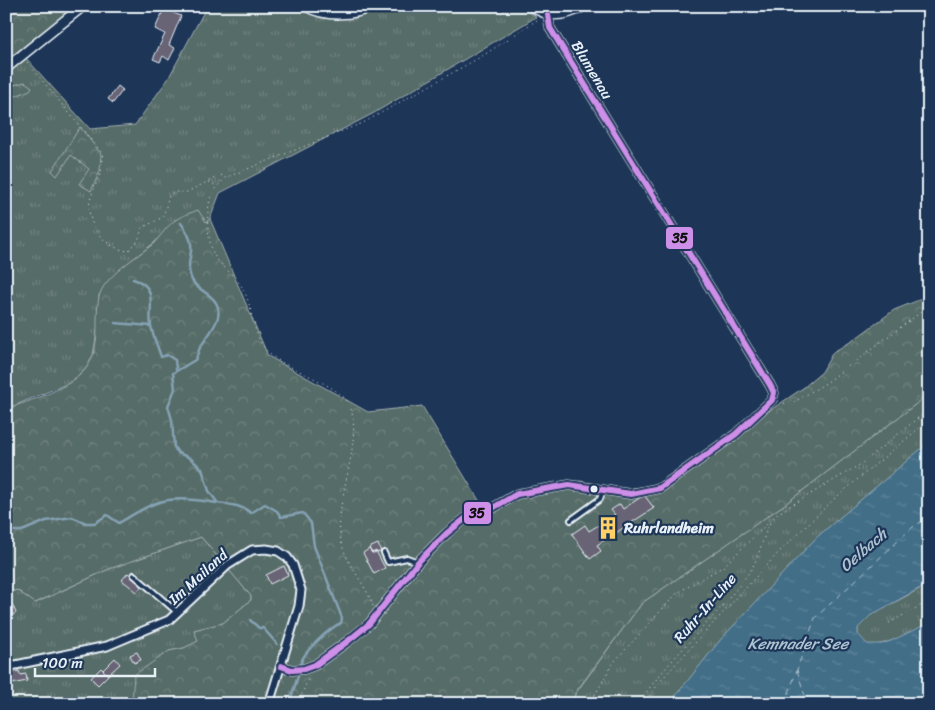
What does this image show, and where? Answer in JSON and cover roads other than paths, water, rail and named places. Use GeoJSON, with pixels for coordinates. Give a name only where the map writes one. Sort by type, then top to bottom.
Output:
{"type":"FeatureCollection","features":[{"type":"Feature","properties":{"kind":"street"},"geometry":{"type":"LineString","coordinates":[[6,68],[82,6]]}},
{"type":"Feature","properties":{"kind":"street"},"geometry":{"type":"LineString","coordinates":[[306,6],[318,11],[336,14],[361,11],[372,6]]}},
{"type":"Feature","properties":{"kind":"street"},"geometry":{"type":"LineString","coordinates":[[532,6],[545,14],[565,14],[584,6]]}},
{"type":"Feature","properties":{"kind":"street","name":"Blumenau"},"geometry":{"type":"LineString","coordinates":[[545,14],[550,28],[774,393],[772,400],[736,434],[660,488],[631,494],[603,490]]}},
{"type":"Feature","properties":{"kind":"street"},"geometry":{"type":"LineString","coordinates":[[281,666],[292,670],[304,669],[315,665],[369,624],[418,562],[462,520],[491,508],[517,494],[569,485],[603,490]]}},
{"type":"Feature","properties":{"kind":"street","name":"Im Mailand"},"geometry":{"type":"LineString","coordinates":[[6,667],[106,646],[169,620],[178,614],[236,560],[256,549],[278,551],[287,557],[294,566],[301,590],[299,606],[269,704]]}},
{"type":"Feature","properties":{"kind":"lane"},"geometry":{"type":"LineString","coordinates":[[571,520],[600,499],[603,490]]}},
{"type":"Feature","properties":{"kind":"lane"},"geometry":{"type":"LineString","coordinates":[[384,553],[388,562],[407,558],[418,562]]}},
{"type":"Feature","properties":{"kind":"lane"},"geometry":{"type":"LineString","coordinates":[[134,575],[178,614]]}},
{"type":"Feature","properties":{"kind":"water","name":"Kemnader See"},"geometry":{"type":"Polygon","coordinates":[[[929,442],[929,583],[871,615],[858,628],[858,634],[867,644],[882,644],[929,623],[929,704],[669,704],[722,638],[817,537],[929,442]]]}},
{"type":"Feature","properties":{"kind":"waterway"},"geometry":{"type":"LineString","coordinates":[[181,223],[190,240],[189,270],[192,281],[216,302],[218,315],[195,360],[173,373],[175,389],[168,406],[172,420],[174,447],[178,453],[190,458],[202,469],[209,491],[217,502]]}},
{"type":"Feature","properties":{"kind":"waterway"},"geometry":{"type":"LineString","coordinates":[[133,279],[141,282],[149,292],[151,298],[150,319],[154,338],[161,357],[167,355],[175,360],[176,369]]}},
{"type":"Feature","properties":{"kind":"waterway"},"geometry":{"type":"LineString","coordinates":[[115,323],[151,326]]}},
{"type":"Feature","properties":{"kind":"waterway"},"geometry":{"type":"LineString","coordinates":[[6,531],[22,531],[46,521],[72,517],[86,523],[95,523],[107,515],[119,523],[153,504],[183,499],[232,505],[241,507],[251,513],[265,504],[277,511],[281,517],[303,513],[311,523],[314,546],[342,618],[341,623],[336,625],[312,647],[301,663]]}},
{"type":"Feature","properties":{"kind":"waterway"},"geometry":{"type":"LineString","coordinates":[[250,620],[259,628],[263,628],[277,644]]}},
{"type":"Feature","properties":{"kind":"waterway"},"geometry":{"type":"LineString","coordinates":[[289,704],[298,676]]}},
{"type":"Feature","properties":{"kind":"place","name":"Ruhrlandheim"},"geometry":{"type":"Point","coordinates":[608,528]}},
{"type":"Feature","properties":{"kind":"water label","name":"Oelbach"},"geometry":{"type":"Point","coordinates":[863,550]}}]}
